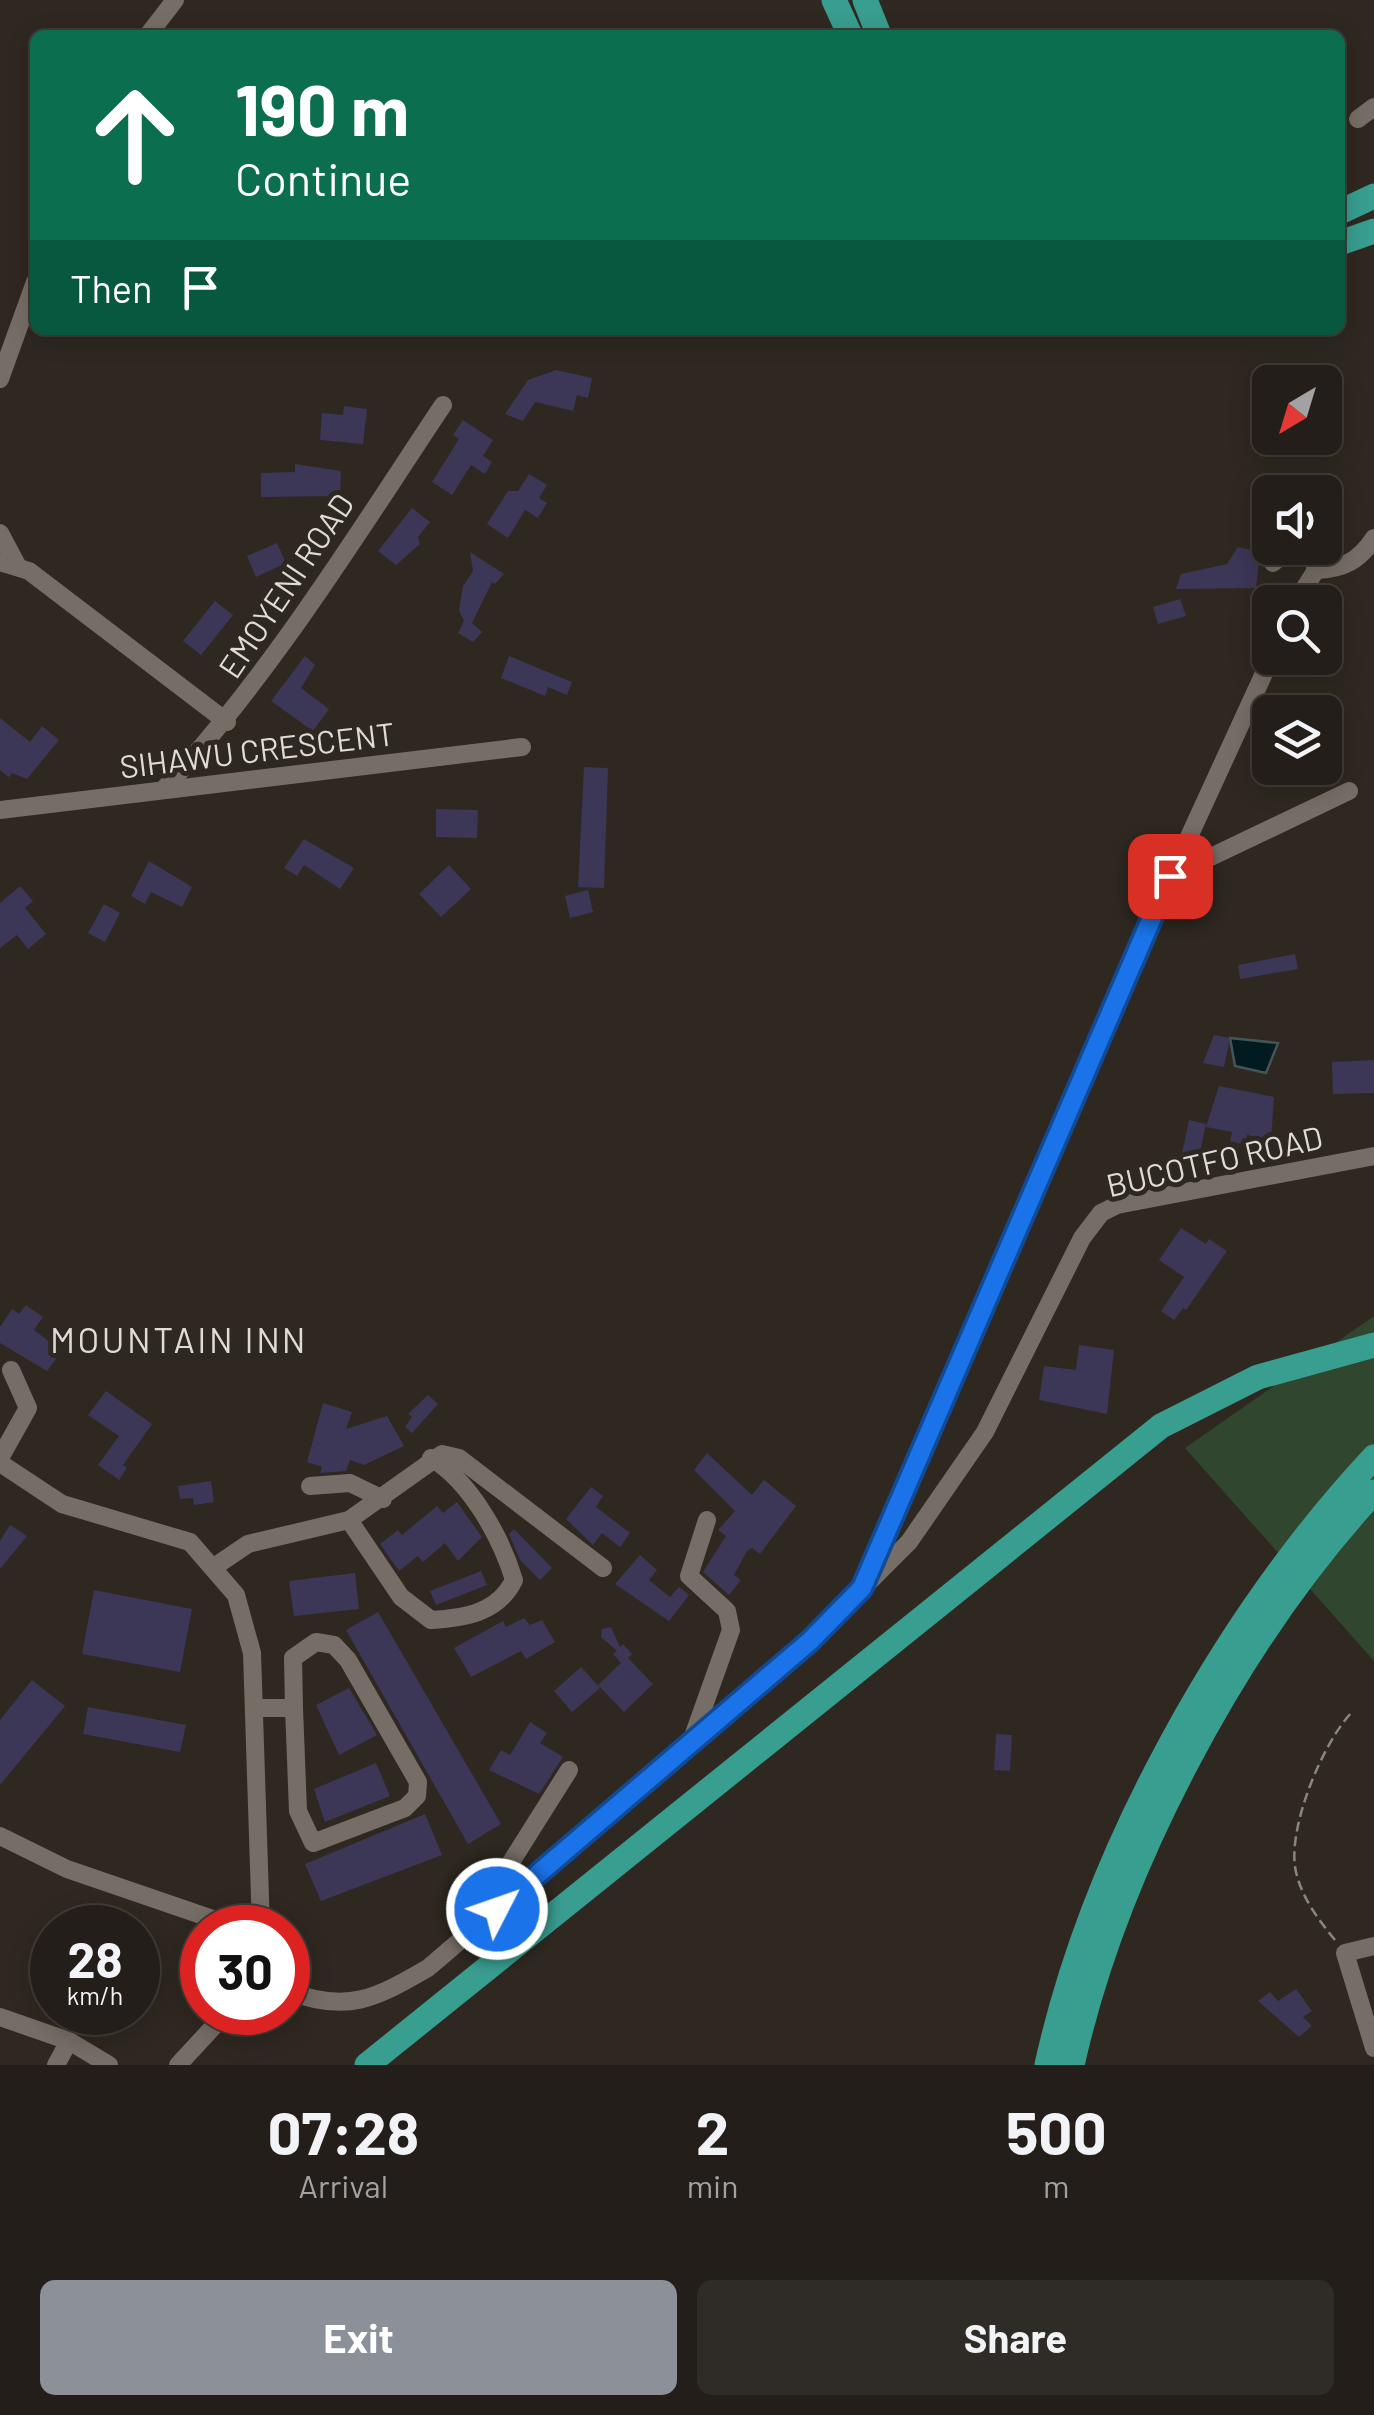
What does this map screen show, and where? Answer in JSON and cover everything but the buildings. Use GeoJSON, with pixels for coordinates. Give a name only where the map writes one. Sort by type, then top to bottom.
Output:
{"type":"FeatureCollection","features":[{"type":"Feature","properties":{"kind":"highway"},"geometry":{"type":"LineString","coordinates":[[834,0],[848,30]]}},
{"type":"Feature","properties":{"kind":"highway"},"geometry":{"type":"LineString","coordinates":[[865,0],[877,30]]}},
{"type":"Feature","properties":{"kind":"highway"},"geometry":{"type":"LineString","coordinates":[[1345,211],[1374,199]]}},
{"type":"Feature","properties":{"kind":"highway"},"geometry":{"type":"LineString","coordinates":[[1345,241],[1374,231]]}},
{"type":"Feature","properties":{"kind":"highway"},"geometry":{"type":"LineString","coordinates":[[367,2065],[1160,1426],[1258,1378],[1374,1345]]}},
{"type":"Feature","properties":{"kind":"highway"},"geometry":{"type":"LineString","coordinates":[[1048,2065],[1086,1936],[1134,1819],[1196,1698],[1261,1598],[1334,1500],[1374,1457]]}},
{"type":"Feature","properties":{"kind":"highway"},"geometry":{"type":"LineString","coordinates":[[1072,2065],[1119,1915],[1227,1689],[1296,1588],[1374,1492]]}},
{"type":"Feature","properties":{"kind":"street"},"geometry":{"type":"LineString","coordinates":[[152,30],[174,0]]}},
{"type":"Feature","properties":{"kind":"street"},"geometry":{"type":"LineString","coordinates":[[1358,118],[1374,107]]}},
{"type":"Feature","properties":{"kind":"street"},"geometry":{"type":"LineString","coordinates":[[0,379],[30,296]]}},
{"type":"Feature","properties":{"kind":"street","name":"EMOYENI ROAD"},"geometry":{"type":"LineString","coordinates":[[164,790],[227,722],[443,405]]}},
{"type":"Feature","properties":{"kind":"street"},"geometry":{"type":"LineString","coordinates":[[0,533],[8,564],[227,722]]}},
{"type":"Feature","properties":{"kind":"street"},"geometry":{"type":"LineString","coordinates":[[1316,570],[1338,570],[1355,561],[1374,538]]}},
{"type":"Feature","properties":{"kind":"street"},"geometry":{"type":"LineString","coordinates":[[1307,585],[1315,565]]}},
{"type":"Feature","properties":{"kind":"street"},"geometry":{"type":"LineString","coordinates":[[862,1588],[1170,876],[1263,675]]}},
{"type":"Feature","properties":{"kind":"street","name":"SIHAWU CRESCENT"},"geometry":{"type":"LineString","coordinates":[[0,810],[522,748]]}},
{"type":"Feature","properties":{"kind":"street"},"geometry":{"type":"LineString","coordinates":[[1170,876],[1349,791]]}},
{"type":"Feature","properties":{"kind":"street","name":"BUCOTFO ROAD"},"geometry":{"type":"LineString","coordinates":[[310,2000],[373,2000],[428,1968],[810,1641],[909,1542],[985,1432],[1082,1238],[1101,1213],[1144,1200],[1374,1156]]}},
{"type":"Feature","properties":{"kind":"street"},"geometry":{"type":"LineString","coordinates":[[11,1370],[28,1408],[0,1460],[62,1504],[190,1542],[236,1595],[246,1621],[255,1708],[260,1905]]}},
{"type":"Feature","properties":{"kind":"street"},"geometry":{"type":"LineString","coordinates":[[214,1567],[248,1544],[348,1520],[383,1499],[431,1458],[442,1454],[458,1458],[603,1568]]}},
{"type":"Feature","properties":{"kind":"street"},"geometry":{"type":"LineString","coordinates":[[348,1520],[401,1598],[431,1620],[483,1612],[504,1596],[514,1580],[506,1554],[454,1472],[431,1458]]}},
{"type":"Feature","properties":{"kind":"street"},"geometry":{"type":"LineString","coordinates":[[310,1486],[350,1484],[383,1499]]}},
{"type":"Feature","properties":{"kind":"street"},"geometry":{"type":"LineString","coordinates":[[691,1743],[731,1630],[727,1612],[688,1576],[707,1520]]}},
{"type":"Feature","properties":{"kind":"street"},"geometry":{"type":"LineString","coordinates":[[316,1642],[334,1645],[348,1660],[418,1782],[417,1796],[406,1808],[313,1843],[298,1811],[294,1708],[293,1658],[316,1642]]}},
{"type":"Feature","properties":{"kind":"street"},"geometry":{"type":"LineString","coordinates":[[255,1708],[294,1708]]}},
{"type":"Feature","properties":{"kind":"street"},"geometry":{"type":"LineString","coordinates":[[497,1909],[496,1886],[568,1770]]}},
{"type":"Feature","properties":{"kind":"street"},"geometry":{"type":"LineString","coordinates":[[0,1836],[67,1869],[180,1908]]}},
{"type":"Feature","properties":{"kind":"street"},"geometry":{"type":"LineString","coordinates":[[1374,1946],[1345,1953],[1374,2048]]}},
{"type":"Feature","properties":{"kind":"street"},"geometry":{"type":"LineString","coordinates":[[0,2017],[69,2041],[109,2065]]}},
{"type":"Feature","properties":{"kind":"street"},"geometry":{"type":"LineString","coordinates":[[178,2065],[206,2035]]}},
{"type":"Feature","properties":{"kind":"street"},"geometry":{"type":"LineString","coordinates":[[56,2065],[69,2041]]}},
{"type":"Feature","properties":{"kind":"path"},"geometry":{"type":"LineString","coordinates":[[1345,1953],[1312,1910],[1296,1871],[1293,1850],[1314,1777],[1338,1726],[1352,1712]]}},
{"type":"Feature","properties":{"kind":"green space"},"geometry":{"type":"Polygon","coordinates":[[[1374,1316],[1374,1661],[1185,1448],[1374,1316]]]}},
{"type":"Feature","properties":{"kind":"water"},"geometry":{"type":"Polygon","coordinates":[[[1230,1038],[1278,1043],[1266,1073],[1235,1066],[1230,1038]]]}},
{"type":"Feature","properties":{"kind":"district","name":"MOUNTAIN INN"},"geometry":{"type":"Point","coordinates":[179,1339]}},
{"type":"Feature","properties":{"kind":"route"},"geometry":{"type":"LineString","coordinates":[[497,1909],[810,1641],[862,1588],[1170,876]]}}]}
